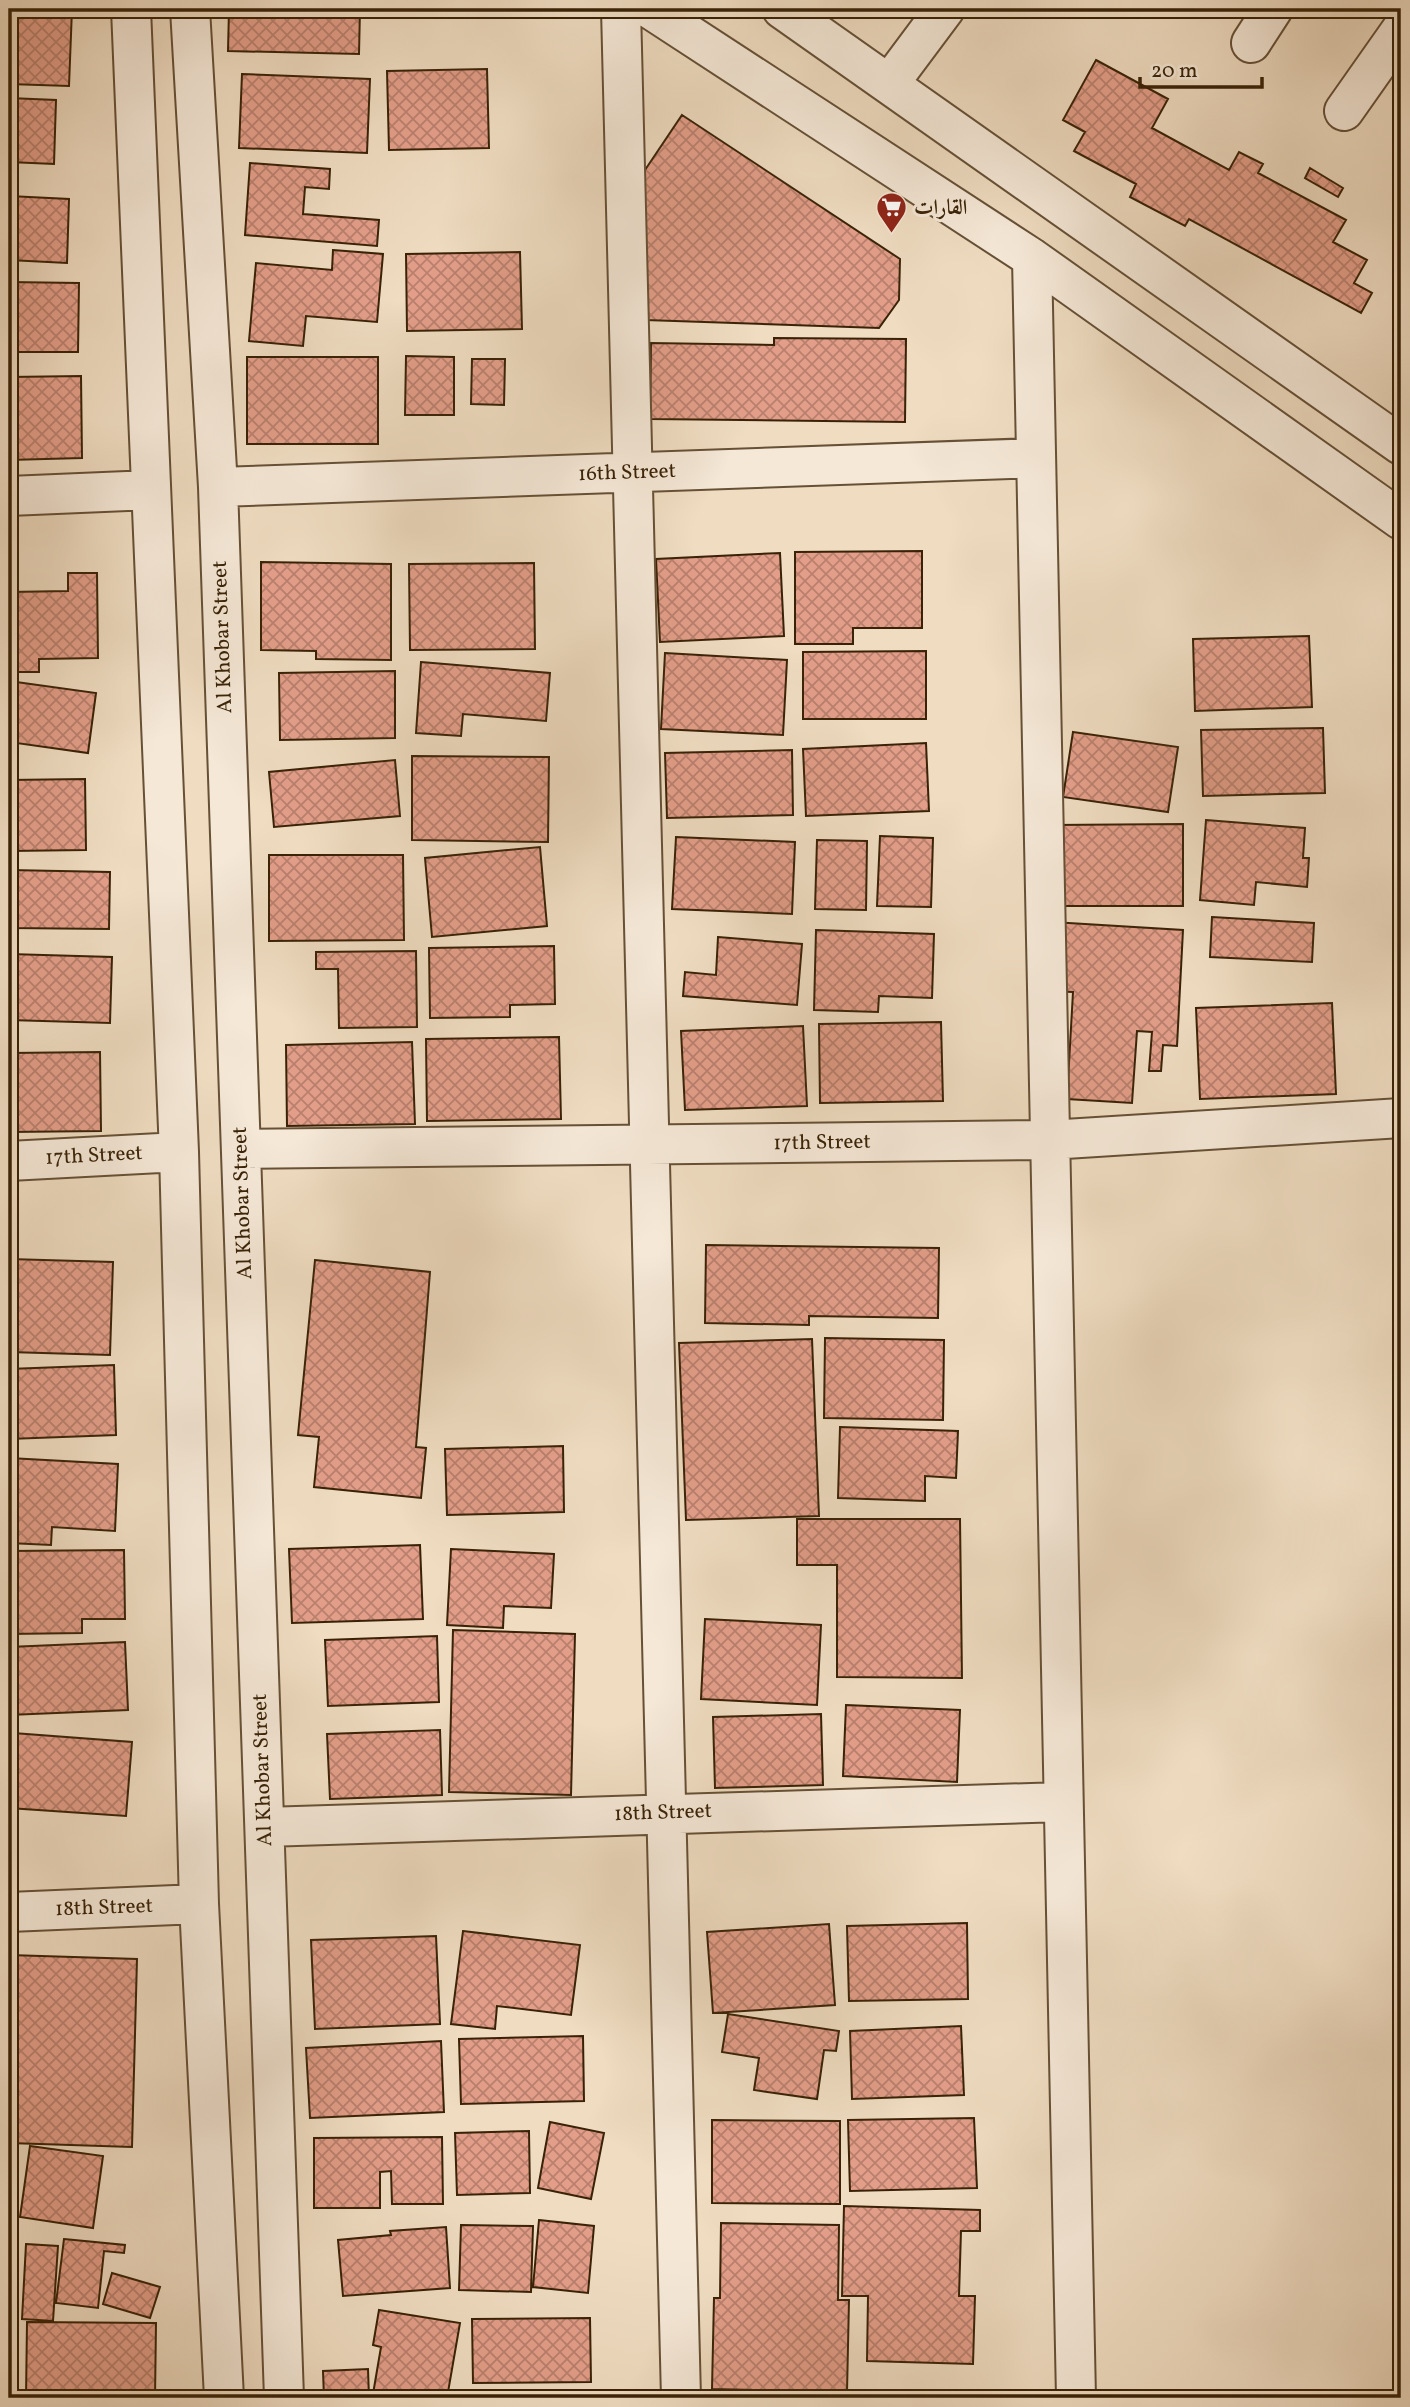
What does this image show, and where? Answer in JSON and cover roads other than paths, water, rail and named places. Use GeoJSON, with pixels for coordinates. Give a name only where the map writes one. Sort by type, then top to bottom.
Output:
{"type":"FeatureCollection","features":[{"type":"Feature","properties":{"kind":"street"},"geometry":{"type":"LineString","coordinates":[[131,9],[179,1152],[199,1903],[224,2398]]}},
{"type":"Feature","properties":{"kind":"street","name":"Al Khobar Street"},"geometry":{"type":"LineString","coordinates":[[190,9],[218,487],[284,2398]]}},
{"type":"Feature","properties":{"kind":"street"},"geometry":{"type":"LineString","coordinates":[[621,9],[681,2398]]}},
{"type":"Feature","properties":{"kind":"street"},"geometry":{"type":"LineString","coordinates":[[650,9],[1032,258],[1401,520]]}},
{"type":"Feature","properties":{"kind":"street"},"geometry":{"type":"LineString","coordinates":[[782,9],[1401,445]]}},
{"type":"Feature","properties":{"kind":"street"},"geometry":{"type":"LineString","coordinates":[[879,77],[912,9]]}},
{"type":"Feature","properties":{"kind":"street"},"geometry":{"type":"LineString","coordinates":[[879,77],[945,9]]}},
{"type":"Feature","properties":{"kind":"street"},"geometry":{"type":"LineString","coordinates":[[1251,43],[1273,9]]}},
{"type":"Feature","properties":{"kind":"street"},"geometry":{"type":"LineString","coordinates":[[1344,111],[1401,30]]}},
{"type":"Feature","properties":{"kind":"street"},"geometry":{"type":"LineString","coordinates":[[136,134],[197,132]]}},
{"type":"Feature","properties":{"kind":"street"},"geometry":{"type":"LineString","coordinates":[[1032,258],[1076,2398]]}},
{"type":"Feature","properties":{"kind":"street","name":"16th Street"},"geometry":{"type":"LineString","coordinates":[[218,487],[1036,458]]}},
{"type":"Feature","properties":{"kind":"street"},"geometry":{"type":"LineString","coordinates":[[9,496],[151,490]]}},
{"type":"Feature","properties":{"kind":"street","name":"17th Street"},"geometry":{"type":"LineString","coordinates":[[242,1149],[1049,1140],[1401,1118]]}},
{"type":"Feature","properties":{"kind":"street","name":"17th Street"},"geometry":{"type":"LineString","coordinates":[[9,1161],[179,1152]]}},
{"type":"Feature","properties":{"kind":"street","name":"18th Street"},"geometry":{"type":"LineString","coordinates":[[265,1827],[1062,1802]]}},
{"type":"Feature","properties":{"kind":"street","name":"18th Street"},"geometry":{"type":"LineString","coordinates":[[9,1912],[199,1903]]}},
{"type":"Feature","properties":{"kind":"place","name":"القارات"},"geometry":{"type":"Point","coordinates":[891,235]}}]}
